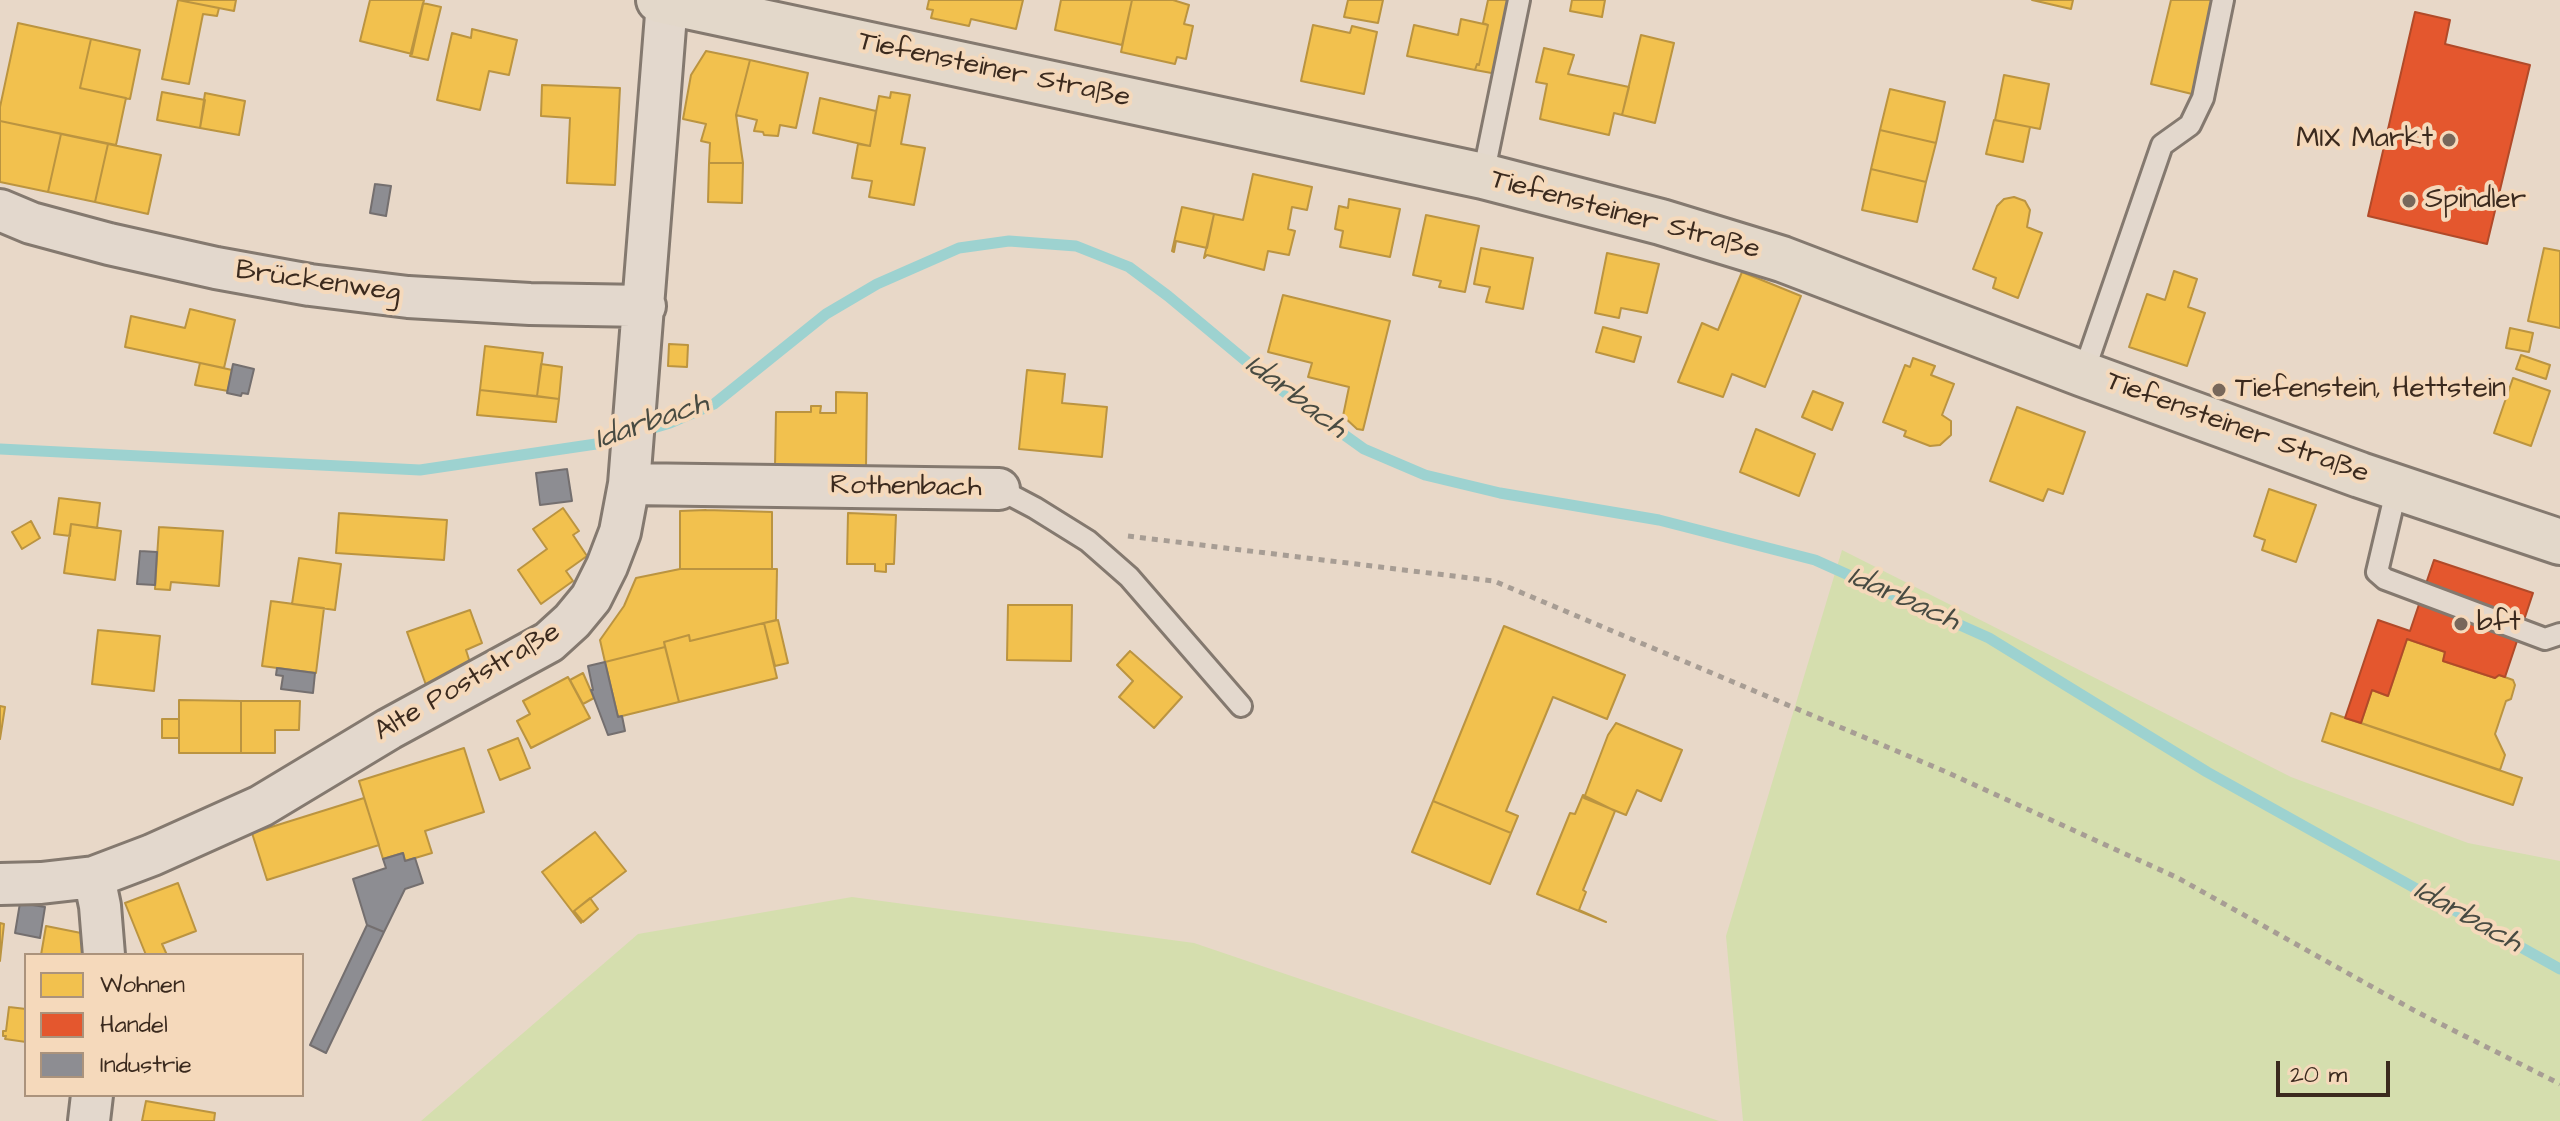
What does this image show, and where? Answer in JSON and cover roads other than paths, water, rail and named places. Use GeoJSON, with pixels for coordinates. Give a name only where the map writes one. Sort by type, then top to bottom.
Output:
{"type":"FeatureCollection","features":[{"type":"Feature","properties":{"kind":"main road","name":"Tiefensteiner Straße"},"geometry":{"type":"LineString","coordinates":[[663,1],[1483,176],[1661,222],[1782,259],[2083,374],[2560,542]]}},
{"type":"Feature","properties":{"kind":"street","name":"Alte Poststraße"},"geometry":{"type":"LineString","coordinates":[[0,884],[94,877],[152,855],[261,806],[389,729],[549,642],[591,598],[620,532],[631,468],[645,306],[663,1]]}},
{"type":"Feature","properties":{"kind":"street","name":"Brückenweg"},"geometry":{"type":"LineString","coordinates":[[0,210],[31,223],[109,244],[310,285],[423,298],[645,306]]}},
{"type":"Feature","properties":{"kind":"street","name":"Rothenbach"},"geometry":{"type":"LineString","coordinates":[[631,468],[999,489]]}},
{"type":"Feature","properties":{"kind":"street"},"geometry":{"type":"LineString","coordinates":[[94,877],[104,953]]}},
{"type":"Feature","properties":{"kind":"street"},"geometry":{"type":"LineString","coordinates":[[89,1121],[92,1097]]}},
{"type":"Feature","properties":{"kind":"lane"},"geometry":{"type":"LineString","coordinates":[[1483,176],[1519,0]]}},
{"type":"Feature","properties":{"kind":"lane"},"geometry":{"type":"LineString","coordinates":[[2083,374],[2162,145],[2190,125],[2203,98],[2223,0]]}},
{"type":"Feature","properties":{"kind":"lane"},"geometry":{"type":"LineString","coordinates":[[2397,487],[2377,572],[2385,579],[2545,639],[2560,634]]}},
{"type":"Feature","properties":{"kind":"lane","name":"Rothenbach"},"geometry":{"type":"LineString","coordinates":[[999,489],[1088,541],[1129,577],[1241,706]]}},
{"type":"Feature","properties":{"kind":"waterway","name":"Idarbach"},"geometry":{"type":"LineString","coordinates":[[640,432],[714,404],[826,314],[877,284],[959,248],[1009,241],[1076,246],[1129,267],[1276,386],[1364,449],[1425,475],[1500,493],[1659,520],[1815,560],[1989,638],[2207,772],[2560,969]]}},
{"type":"Feature","properties":{"kind":"waterway","name":"Idarbach"},"geometry":{"type":"LineString","coordinates":[[0,449],[420,470],[596,444],[624,436]]}},
{"type":"Feature","properties":{"kind":"place","name":"MIX Markt"},"geometry":{"type":"Point","coordinates":[2449,140]}},
{"type":"Feature","properties":{"kind":"place","name":"Spindler"},"geometry":{"type":"Point","coordinates":[2409,201]}},
{"type":"Feature","properties":{"kind":"place","name":"Tiefenstein, Hettstein"},"geometry":{"type":"Point","coordinates":[2219,390]}},
{"type":"Feature","properties":{"kind":"place","name":"bft"},"geometry":{"type":"Point","coordinates":[2461,624]}}]}
